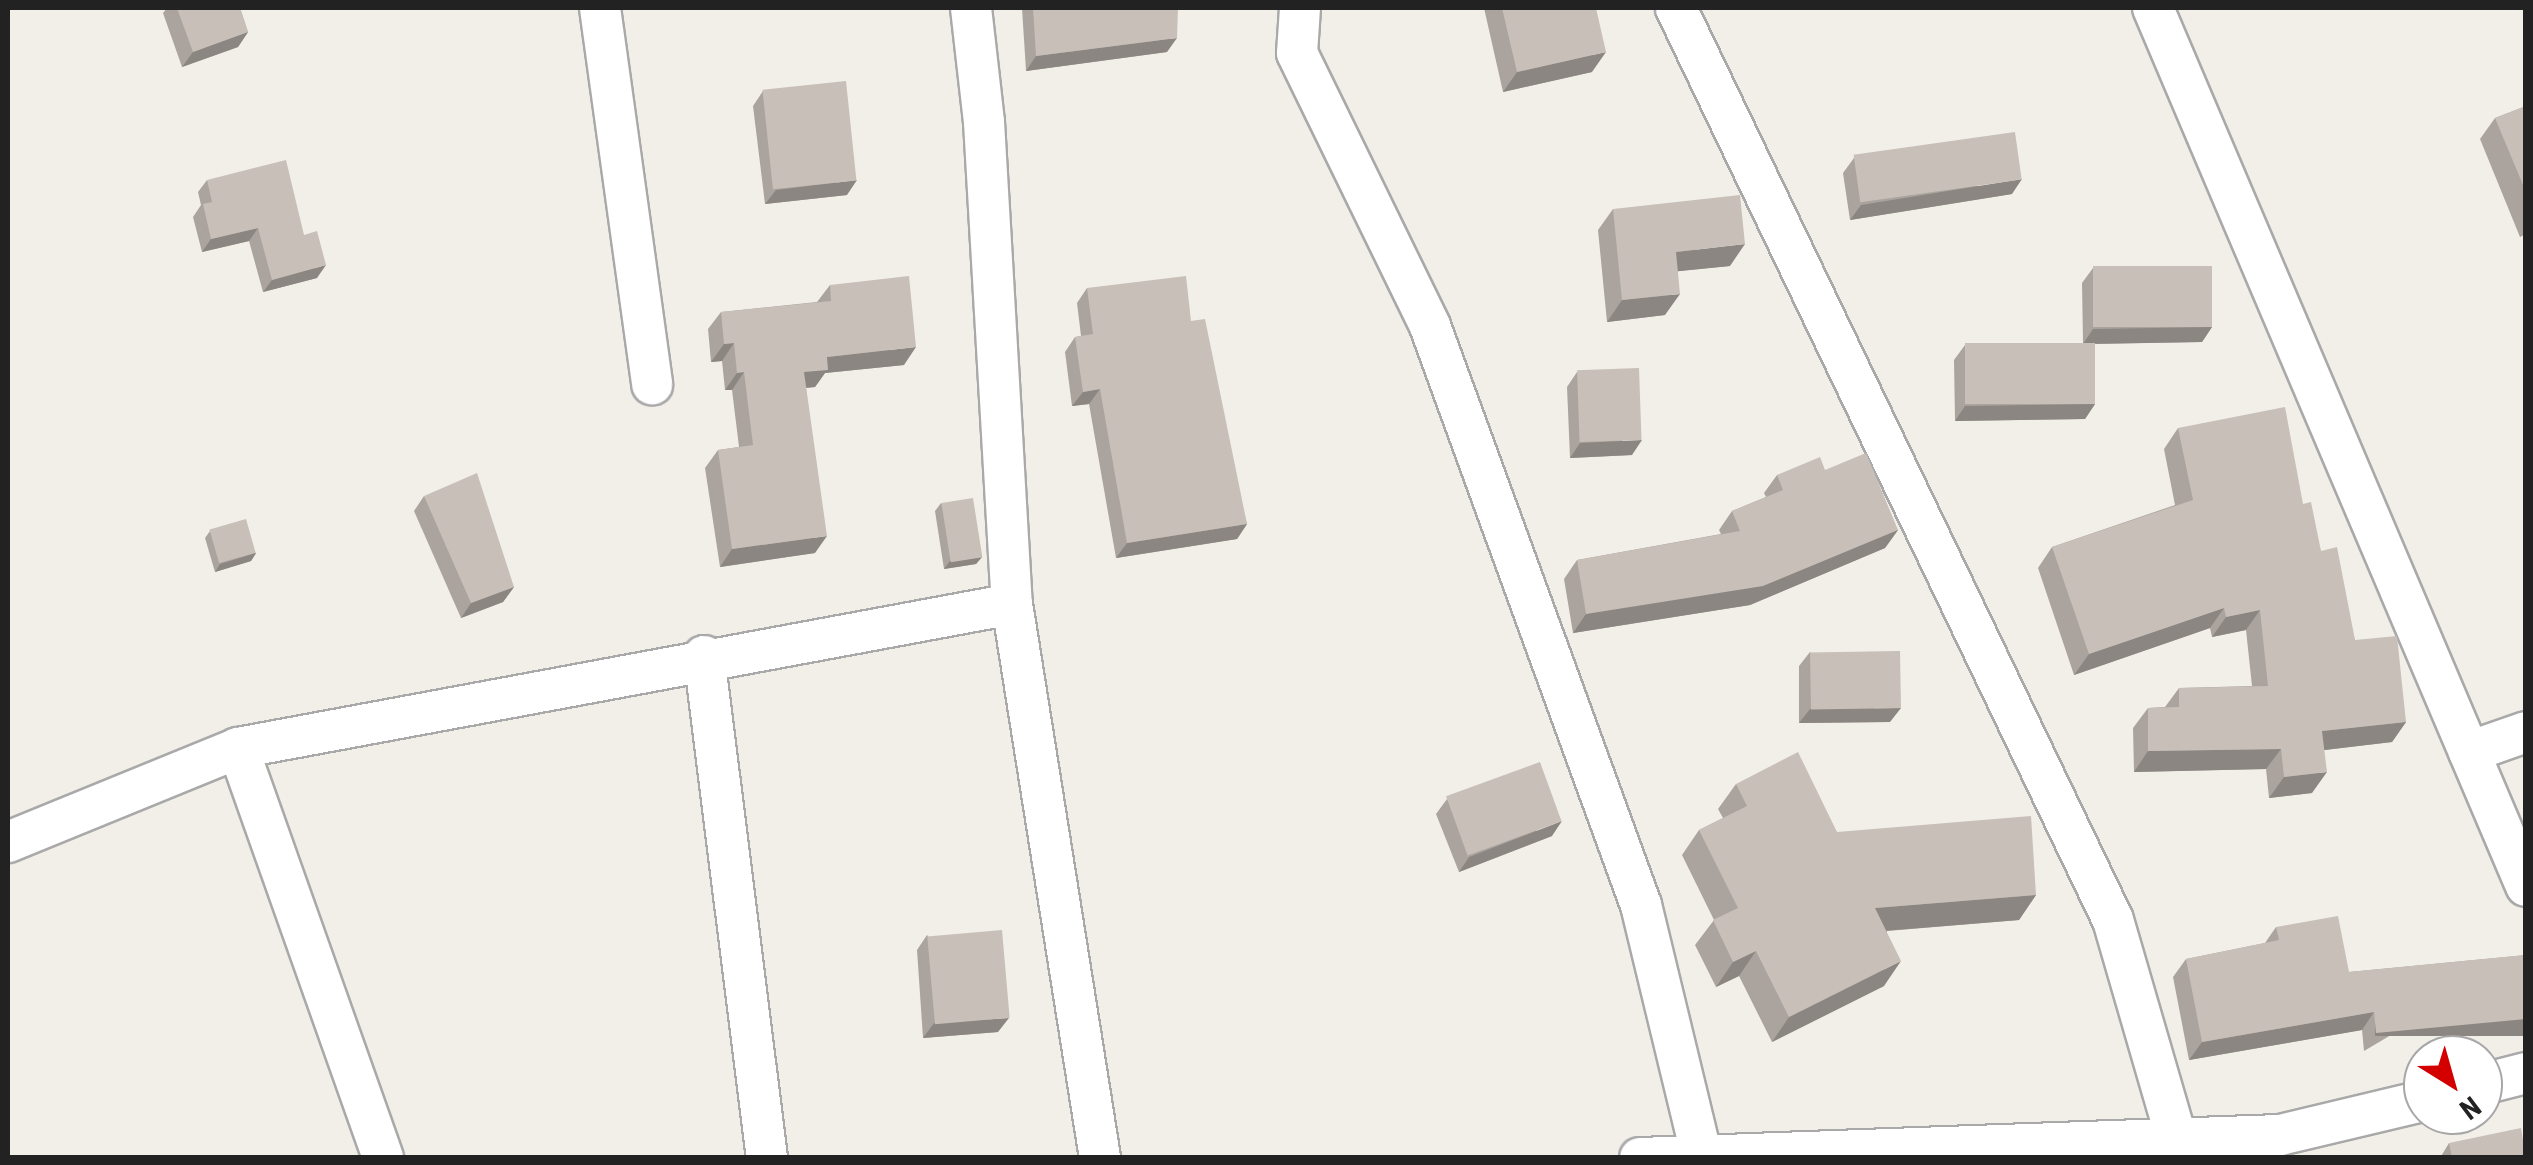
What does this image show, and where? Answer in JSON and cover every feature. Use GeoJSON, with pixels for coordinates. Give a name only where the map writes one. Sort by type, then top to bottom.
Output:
{"type":"FeatureCollection","features":[{"type":"Feature","properties":{"kind":"street"},"geometry":{"type":"LineString","coordinates":[[600,8],[652,384]]}},
{"type":"Feature","properties":{"kind":"street"},"geometry":{"type":"LineString","coordinates":[[971,8],[984,122],[1012,604],[1100,1158]]}},
{"type":"Feature","properties":{"kind":"street"},"geometry":{"type":"LineString","coordinates":[[1300,8],[1298,53],[1430,326],[1634,886],[1701,1155]]}},
{"type":"Feature","properties":{"kind":"street"},"geometry":{"type":"LineString","coordinates":[[1676,8],[2113,920],[2180,1149]]}},
{"type":"Feature","properties":{"kind":"street"},"geometry":{"type":"LineString","coordinates":[[2153,8],[2526,886]]}},
{"type":"Feature","properties":{"kind":"street"},"geometry":{"type":"LineString","coordinates":[[8,842],[238,748],[704,656],[1012,604]]}},
{"type":"Feature","properties":{"kind":"street"},"geometry":{"type":"LineString","coordinates":[[704,656],[767,1158]]}},
{"type":"Feature","properties":{"kind":"street"},"geometry":{"type":"LineString","coordinates":[[2469,752],[2526,732]]}},
{"type":"Feature","properties":{"kind":"street"},"geometry":{"type":"LineString","coordinates":[[238,748],[383,1158]]}},
{"type":"Feature","properties":{"kind":"street"},"geometry":{"type":"LineString","coordinates":[[1640,1158],[2180,1149],[2280,1134],[2403,1106]]}},
{"type":"Feature","properties":{"kind":"building"},"geometry":{"type":"Polygon","coordinates":[[[177,8],[240,8],[248,32],[193,52],[177,8]]]}},
{"type":"Feature","properties":{"kind":"building"},"geometry":{"type":"Polygon","coordinates":[[[1033,8],[1178,8],[1177,38],[1036,56],[1033,8]]]}},
{"type":"Feature","properties":{"kind":"building"},"geometry":{"type":"Polygon","coordinates":[[[1502,8],[1596,8],[1606,52],[1517,72],[1502,8]]]}},
{"type":"Feature","properties":{"kind":"building"},"geometry":{"type":"Polygon","coordinates":[[[846,81],[856,180],[773,189],[762,90],[846,81]]]}},
{"type":"Feature","properties":{"kind":"building"},"geometry":{"type":"Polygon","coordinates":[[[2526,106],[2526,192],[2495,118],[2526,106]]]}},
{"type":"Feature","properties":{"kind":"building"},"geometry":{"type":"Polygon","coordinates":[[[2015,132],[2022,180],[1860,202],[1854,155],[2015,132]]]}},
{"type":"Feature","properties":{"kind":"building"},"geometry":{"type":"Polygon","coordinates":[[[286,160],[304,235],[317,231],[326,265],[272,280],[258,228],[211,239],[203,204],[212,202],[207,180],[286,160]]]}},
{"type":"Feature","properties":{"kind":"building"},"geometry":{"type":"Polygon","coordinates":[[[1740,195],[1745,244],[1676,252],[1680,294],[1622,300],[1613,209],[1740,195]]]}},
{"type":"Feature","properties":{"kind":"building"},"geometry":{"type":"Polygon","coordinates":[[[2093,266],[2212,266],[2212,327],[2093,327],[2093,266]]]}},
{"type":"Feature","properties":{"kind":"building"},"geometry":{"type":"Polygon","coordinates":[[[909,276],[916,347],[827,357],[828,370],[804,372],[827,536],[732,549],[718,450],[753,445],[744,372],[737,373],[734,343],[724,344],[721,312],[831,301],[830,285],[909,276]]]}},
{"type":"Feature","properties":{"kind":"building"},"geometry":{"type":"Polygon","coordinates":[[[1186,276],[1191,321],[1205,319],[1247,524],[1127,543],[1100,389],[1083,392],[1075,337],[1093,334],[1087,288],[1186,276]]]}},
{"type":"Feature","properties":{"kind":"building"},"geometry":{"type":"Polygon","coordinates":[[[1965,343],[2095,343],[2095,404],[1965,404],[1965,343]]]}},
{"type":"Feature","properties":{"kind":"building"},"geometry":{"type":"Polygon","coordinates":[[[1639,368],[1642,440],[1580,442],[1577,370],[1639,368]]]}},
{"type":"Feature","properties":{"kind":"building"},"geometry":{"type":"Polygon","coordinates":[[[2285,407],[2303,504],[2311,502],[2321,551],[2337,547],[2355,640],[2397,636],[2406,722],[2322,731],[2327,772],[2284,777],[2281,749],[2148,751],[2148,708],[2179,707],[2179,688],[2268,686],[2260,610],[2226,617],[2224,608],[2089,654],[2052,547],[2193,500],[2178,428],[2285,407]]]}},
{"type":"Feature","properties":{"kind":"building"},"geometry":{"type":"Polygon","coordinates":[[[1866,453],[1898,530],[1763,586],[1586,614],[1577,560],[1740,531],[1732,511],[1783,490],[1777,475],[1820,457],[1825,470],[1866,453]]]}},
{"type":"Feature","properties":{"kind":"building"},"geometry":{"type":"Polygon","coordinates":[[[477,473],[514,587],[471,603],[424,496],[477,473]]]}},
{"type":"Feature","properties":{"kind":"building"},"geometry":{"type":"Polygon","coordinates":[[[973,498],[982,557],[951,562],[941,503],[973,498]]]}},
{"type":"Feature","properties":{"kind":"building"},"geometry":{"type":"Polygon","coordinates":[[[246,519],[256,553],[219,563],[209,529],[246,519]]]}},
{"type":"Feature","properties":{"kind":"building"},"geometry":{"type":"Polygon","coordinates":[[[1900,651],[1901,708],[1811,710],[1810,653],[1900,651]]]}},
{"type":"Feature","properties":{"kind":"building"},"geometry":{"type":"Polygon","coordinates":[[[1798,752],[1837,832],[2031,816],[2036,895],[1875,908],[1901,961],[1789,1017],[1756,951],[1733,962],[1713,920],[1738,908],[1699,830],[1747,806],[1736,784],[1798,752]]]}},
{"type":"Feature","properties":{"kind":"building"},"geometry":{"type":"Polygon","coordinates":[[[1540,762],[1562,821],[1468,855],[1446,796],[1540,762]]]}},
{"type":"Feature","properties":{"kind":"building"},"geometry":{"type":"Polygon","coordinates":[[[2338,916],[2349,972],[2526,955],[2526,1019],[2376,1033],[2374,1012],[2202,1042],[2186,959],[2279,940],[2276,927],[2338,916]]]}},
{"type":"Feature","properties":{"kind":"building"},"geometry":{"type":"Polygon","coordinates":[[[1002,930],[1010,1018],[935,1024],[927,937],[1002,930]]]}},
{"type":"Feature","properties":{"kind":"building"},"geometry":{"type":"Polygon","coordinates":[[[2521,1128],[2526,1158],[2452,1158],[2449,1143],[2503,1135],[2503,1132],[2521,1128]]]}}]}
